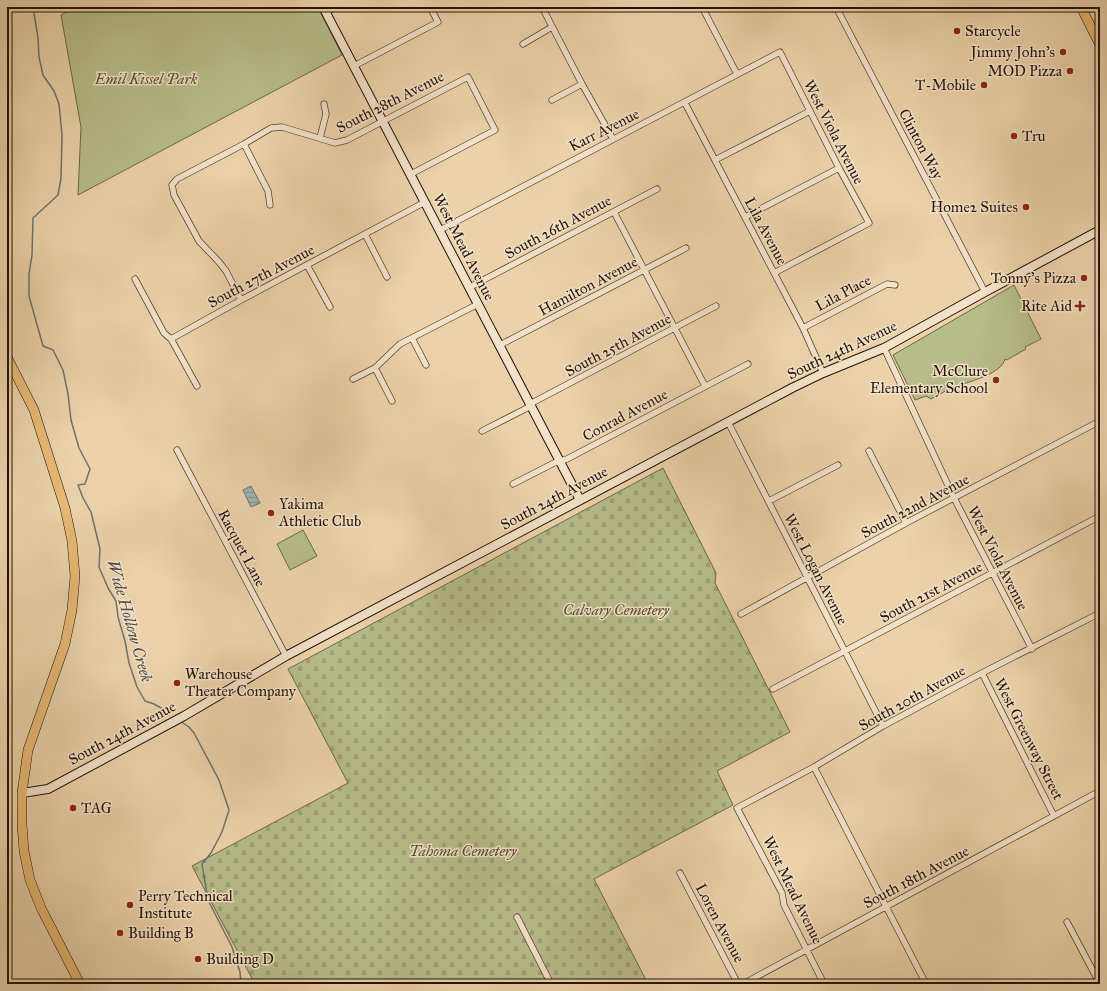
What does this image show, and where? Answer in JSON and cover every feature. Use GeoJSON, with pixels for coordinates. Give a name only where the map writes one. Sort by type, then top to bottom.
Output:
{"type":"FeatureCollection","features":[{"type":"Feature","properties":{"kind":"main road"},"geometry":{"type":"LineString","coordinates":[[1081,7],[1099,42]]}},
{"type":"Feature","properties":{"kind":"main road"},"geometry":{"type":"LineString","coordinates":[[7,357],[34,410],[65,508],[72,541],[75,576],[72,610],[65,644],[28,750],[22,794],[22,824],[24,852],[30,880],[41,908],[80,984]]}},
{"type":"Feature","properties":{"kind":"street"},"geometry":{"type":"LineString","coordinates":[[325,10],[336,7]]}},
{"type":"Feature","properties":{"kind":"street"},"geometry":{"type":"LineString","coordinates":[[354,66],[438,22],[430,7]]}},
{"type":"Feature","properties":{"kind":"street"},"geometry":{"type":"LineString","coordinates":[[542,7],[582,84],[613,139]]}},
{"type":"Feature","properties":{"kind":"street","name":"Clinton Way"},"geometry":{"type":"LineString","coordinates":[[836,7],[985,292]]}},
{"type":"Feature","properties":{"kind":"street"},"geometry":{"type":"LineString","coordinates":[[704,8],[737,74]]}},
{"type":"Feature","properties":{"kind":"street","name":"West Mead Avenue"},"geometry":{"type":"LineString","coordinates":[[325,10],[580,500]]}},
{"type":"Feature","properties":{"kind":"street"},"geometry":{"type":"LineString","coordinates":[[522,44],[552,27]]}},
{"type":"Feature","properties":{"kind":"street","name":"Karr Avenue"},"geometry":{"type":"LineString","coordinates":[[440,230],[780,52]]}},
{"type":"Feature","properties":{"kind":"street","name":"West Viola Avenue"},"geometry":{"type":"LineString","coordinates":[[774,274],[869,223],[839,168],[780,52]]}},
{"type":"Feature","properties":{"kind":"street","name":"South 28th Avenue"},"geometry":{"type":"LineString","coordinates":[[241,300],[226,271],[199,241],[174,195],[172,185],[177,179],[271,128],[282,127],[335,143],[347,140],[382,120],[468,77],[496,130],[411,174]]}},
{"type":"Feature","properties":{"kind":"street"},"geometry":{"type":"LineString","coordinates":[[552,100],[582,84]]}},
{"type":"Feature","properties":{"kind":"street","name":"Lila Avenue"},"geometry":{"type":"LineString","coordinates":[[685,103],[803,328],[823,373]]}},
{"type":"Feature","properties":{"kind":"street"},"geometry":{"type":"LineString","coordinates":[[320,138],[326,114],[324,104]]}},
{"type":"Feature","properties":{"kind":"street"},"geometry":{"type":"LineString","coordinates":[[715,160],[810,111]]}},
{"type":"Feature","properties":{"kind":"street"},"geometry":{"type":"LineString","coordinates":[[244,144],[268,191],[270,205]]}},
{"type":"Feature","properties":{"kind":"street"},"geometry":{"type":"LineString","coordinates":[[745,217],[839,168]]}},
{"type":"Feature","properties":{"kind":"street","name":"South 26th Avenue"},"geometry":{"type":"LineString","coordinates":[[470,287],[657,189]]}},
{"type":"Feature","properties":{"kind":"street","name":"South 27th Avenue"},"geometry":{"type":"LineString","coordinates":[[171,339],[425,202]]}},
{"type":"Feature","properties":{"kind":"street"},"geometry":{"type":"LineString","coordinates":[[614,212],[704,386]]}},
{"type":"Feature","properties":{"kind":"street","name":"South 24th Avenue"},"geometry":{"type":"LineString","coordinates":[[22,794],[48,789],[184,716],[286,656],[792,388],[823,373],[884,348],[1100,230]]}},
{"type":"Feature","properties":{"kind":"street"},"geometry":{"type":"LineString","coordinates":[[365,234],[387,276]]}},
{"type":"Feature","properties":{"kind":"street","name":"Hamilton Avenue"},"geometry":{"type":"LineString","coordinates":[[500,345],[686,248]]}},
{"type":"Feature","properties":{"kind":"street"},"geometry":{"type":"LineString","coordinates":[[307,265],[330,307]]}},
{"type":"Feature","properties":{"kind":"street"},"geometry":{"type":"LineString","coordinates":[[135,279],[164,333],[171,339],[197,386]]}},
{"type":"Feature","properties":{"kind":"street","name":"Lila Place"},"geometry":{"type":"LineString","coordinates":[[803,328],[887,284],[896,285]]}},
{"type":"Feature","properties":{"kind":"street"},"geometry":{"type":"LineString","coordinates":[[353,379],[375,368],[400,344],[478,304]]}},
{"type":"Feature","properties":{"kind":"street","name":"South 25th Avenue"},"geometry":{"type":"LineString","coordinates":[[482,432],[716,306]]}},
{"type":"Feature","properties":{"kind":"street"},"geometry":{"type":"LineString","coordinates":[[412,338],[426,365]]}},
{"type":"Feature","properties":{"kind":"street","name":"West Viola Avenue"},"geometry":{"type":"LineString","coordinates":[[884,348],[954,498],[1032,649]]}},
{"type":"Feature","properties":{"kind":"street","name":"Conrad Avenue"},"geometry":{"type":"LineString","coordinates":[[513,484],[748,364]]}},
{"type":"Feature","properties":{"kind":"street"},"geometry":{"type":"LineString","coordinates":[[375,368],[392,401]]}},
{"type":"Feature","properties":{"kind":"street","name":"South 22nd Avenue"},"geometry":{"type":"LineString","coordinates":[[741,614],[906,523],[1100,421]]}},
{"type":"Feature","properties":{"kind":"street","name":"West Logan Avenue"},"geometry":{"type":"LineString","coordinates":[[728,422],[883,726]]}},
{"type":"Feature","properties":{"kind":"street","name":"Racquet Lane"},"geometry":{"type":"LineString","coordinates":[[177,450],[286,656]]}},
{"type":"Feature","properties":{"kind":"street"},"geometry":{"type":"LineString","coordinates":[[869,451],[906,523]]}},
{"type":"Feature","properties":{"kind":"street"},"geometry":{"type":"LineString","coordinates":[[769,501],[838,464]]}},
{"type":"Feature","properties":{"kind":"street","name":"South 21st Avenue"},"geometry":{"type":"LineString","coordinates":[[773,690],[1100,516]]}},
{"type":"Feature","properties":{"kind":"street","name":"South 20th Avenue"},"geometry":{"type":"LineString","coordinates":[[737,808],[814,767],[883,726],[982,673],[1100,614]]}},
{"type":"Feature","properties":{"kind":"street","name":"West Greenway Street"},"geometry":{"type":"LineString","coordinates":[[982,673],[1054,816]]}},
{"type":"Feature","properties":{"kind":"street"},"geometry":{"type":"LineString","coordinates":[[814,767],[926,984]]}},
{"type":"Feature","properties":{"kind":"street","name":"South 18th Avenue"},"geometry":{"type":"LineString","coordinates":[[743,984],[1100,791]]}},
{"type":"Feature","properties":{"kind":"street","name":"West Mead Avenue"},"geometry":{"type":"LineString","coordinates":[[737,808],[782,892],[784,905],[824,984]]}},
{"type":"Feature","properties":{"kind":"street","name":"Loren Avenue"},"geometry":{"type":"LineString","coordinates":[[680,873],[738,984]]}},
{"type":"Feature","properties":{"kind":"street"},"geometry":{"type":"LineString","coordinates":[[517,917],[551,984]]}},
{"type":"Feature","properties":{"kind":"street"},"geometry":{"type":"LineString","coordinates":[[1068,922],[1100,984]]}},
{"type":"Feature","properties":{"kind":"green space","name":"Emil Kissel Park"},"geometry":{"type":"Polygon","coordinates":[[[76,7],[318,7],[342,55],[78,195],[81,127],[61,15],[76,7]]]}},
{"type":"Feature","properties":{"kind":"green space"},"geometry":{"type":"Polygon","coordinates":[[[1014,285],[1041,339],[1025,347],[1026,349],[1007,360],[1005,359],[1003,364],[986,376],[945,391],[931,399],[926,396],[915,400],[893,355],[1014,285]]]}},
{"type":"Feature","properties":{"kind":"green space","name":"Tahoma Cemetery"},"geometry":{"type":"Polygon","coordinates":[[[663,468],[716,573],[715,583],[790,732],[717,771],[733,805],[594,879],[648,984],[255,984],[192,866],[348,783],[288,669],[663,468]]]}},
{"type":"Feature","properties":{"kind":"green space"},"geometry":{"type":"Polygon","coordinates":[[[303,530],[317,556],[290,570],[277,544],[303,530]]]}},
{"type":"Feature","properties":{"kind":"water"},"geometry":{"type":"Polygon","coordinates":[[[251,486],[260,503],[251,507],[243,490],[251,486]]]}},
{"type":"Feature","properties":{"kind":"waterway","name":"Wide Hollow Creek"},"geometry":{"type":"LineString","coordinates":[[33,7],[38,38],[39,57],[43,75],[54,91],[59,104],[62,135],[61,178],[58,195],[33,218],[29,296],[43,346],[53,350],[63,370],[71,420],[79,448],[90,469],[85,484],[78,485],[91,512],[100,549],[99,567],[108,588],[116,601],[118,617],[125,641],[129,663],[137,687],[145,701],[170,713]]}},
{"type":"Feature","properties":{"kind":"waterway","name":"Wide Hollow Creek"},"geometry":{"type":"LineString","coordinates":[[183,723],[194,733],[219,780],[229,810],[222,832],[211,853],[202,864],[208,900],[232,947],[240,972],[241,984]]}},
{"type":"Feature","properties":{"kind":"place","name":"Starcycle"},"geometry":{"type":"Point","coordinates":[957,31]}},
{"type":"Feature","properties":{"kind":"place","name":"Jimmy John's"},"geometry":{"type":"Point","coordinates":[1063,52]}},
{"type":"Feature","properties":{"kind":"place","name":"MOD Pizza"},"geometry":{"type":"Point","coordinates":[1070,71]}},
{"type":"Feature","properties":{"kind":"place","name":"T-Mobile"},"geometry":{"type":"Point","coordinates":[984,85]}},
{"type":"Feature","properties":{"kind":"place","name":"Tru"},"geometry":{"type":"Point","coordinates":[1014,136]}},
{"type":"Feature","properties":{"kind":"place","name":"Home2 Suites"},"geometry":{"type":"Point","coordinates":[1026,207]}},
{"type":"Feature","properties":{"kind":"place","name":"Tonny's Pizza"},"geometry":{"type":"Point","coordinates":[1084,278]}},
{"type":"Feature","properties":{"kind":"place","name":"Rite Aid"},"geometry":{"type":"Point","coordinates":[1080,306]}},
{"type":"Feature","properties":{"kind":"place","name":"McClure Elementary School"},"geometry":{"type":"Point","coordinates":[996,380]}},
{"type":"Feature","properties":{"kind":"place","name":"Yakima Athletic Club"},"geometry":{"type":"Point","coordinates":[271,513]}},
{"type":"Feature","properties":{"kind":"place","name":"Warehouse Theater Company"},"geometry":{"type":"Point","coordinates":[177,683]}},
{"type":"Feature","properties":{"kind":"place","name":"TAG"},"geometry":{"type":"Point","coordinates":[73,808]}},
{"type":"Feature","properties":{"kind":"place","name":"Perry Technical Institute"},"geometry":{"type":"Point","coordinates":[130,905]}},
{"type":"Feature","properties":{"kind":"place","name":"Building B"},"geometry":{"type":"Point","coordinates":[120,933]}},
{"type":"Feature","properties":{"kind":"place","name":"Building D"},"geometry":{"type":"Point","coordinates":[198,959]}},
{"type":"Feature","properties":{"kind":"park label","name":"Calvary Cemetery"},"geometry":{"type":"Point","coordinates":[616,610]}}]}
